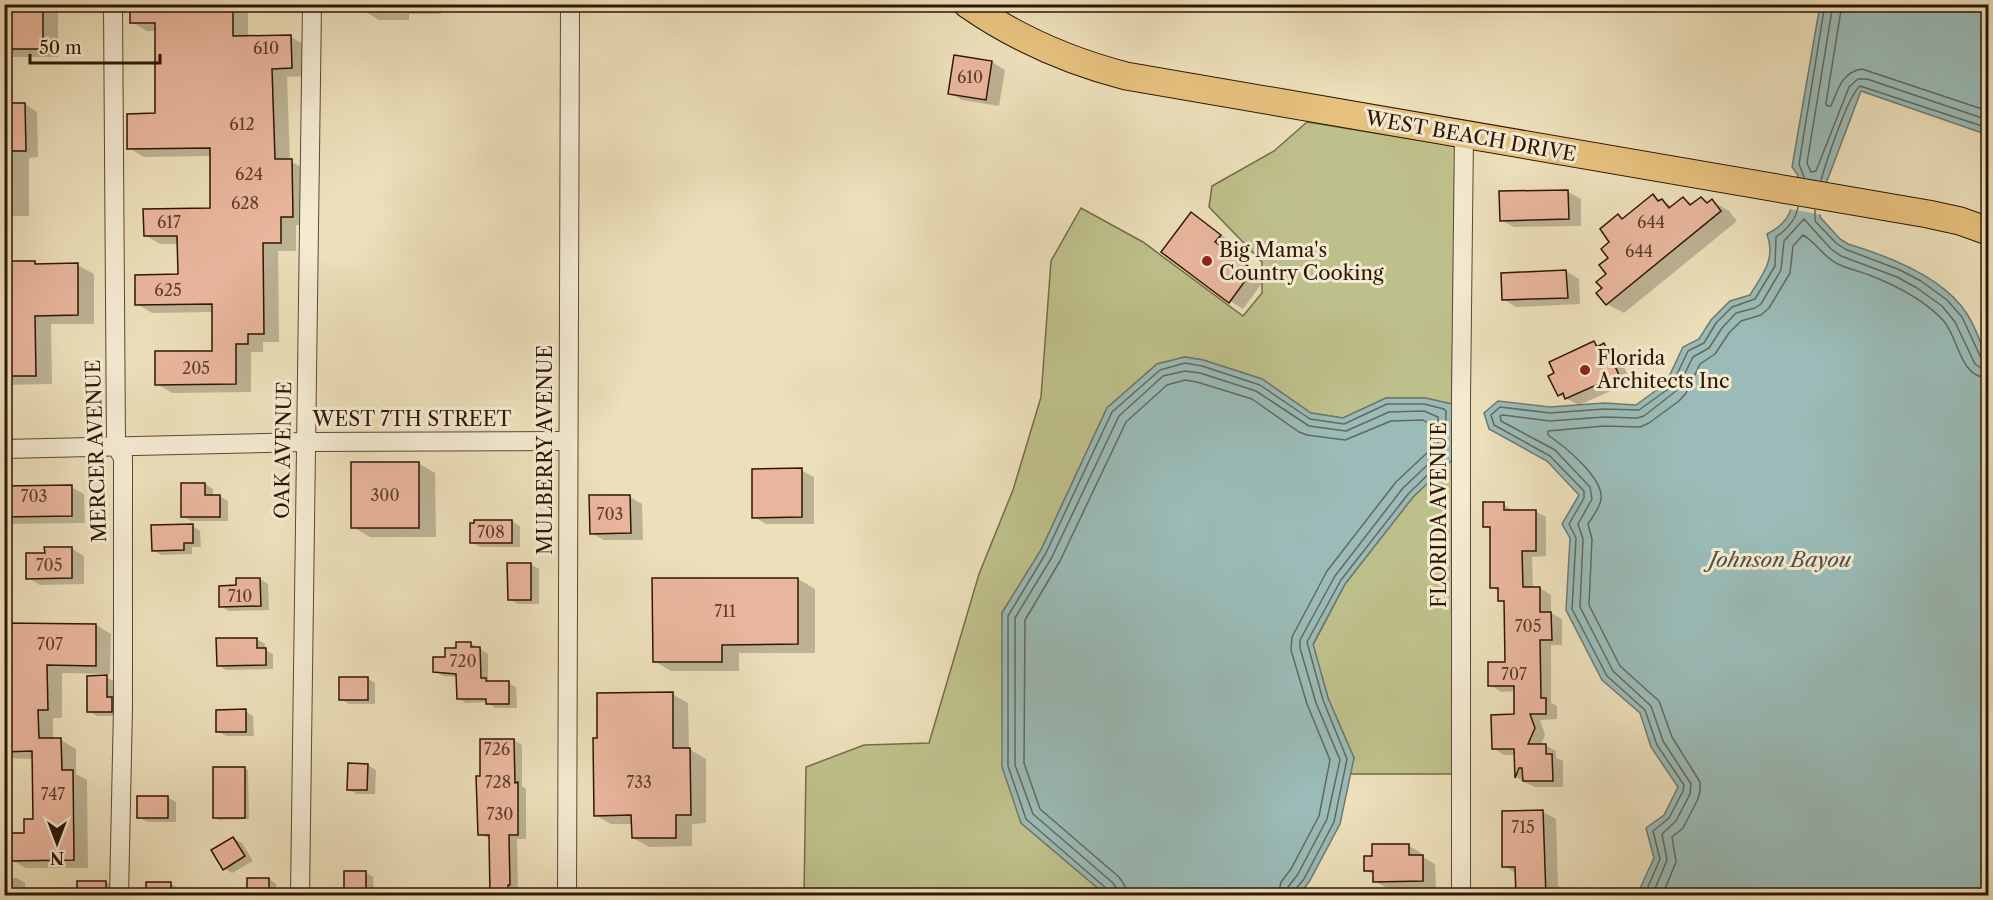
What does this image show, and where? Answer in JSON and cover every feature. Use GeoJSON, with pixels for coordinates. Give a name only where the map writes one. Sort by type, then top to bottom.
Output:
{"type":"FeatureCollection","features":[{"type":"Feature","properties":{"kind":"main road","name":"WEST BEACH DRIVE"},"geometry":{"type":"LineString","coordinates":[[967,4],[1001,27],[1065,58],[1152,81],[1953,219],[1989,231]]}},
{"type":"Feature","properties":{"kind":"street","name":"MERCER AVENUE"},"geometry":{"type":"LineString","coordinates":[[113,4],[116,446],[123,458],[123,707],[119,896]]}},
{"type":"Feature","properties":{"kind":"street","name":"OAK AVENUE"},"geometry":{"type":"LineString","coordinates":[[300,896],[312,4]]}},
{"type":"Feature","properties":{"kind":"street","name":"MULBERRY AVENUE"},"geometry":{"type":"LineString","coordinates":[[567,896],[570,4]]}},
{"type":"Feature","properties":{"kind":"street","name":"FLORIDA AVENUE"},"geometry":{"type":"LineString","coordinates":[[1461,896],[1460,453],[1464,135]]}},
{"type":"Feature","properties":{"kind":"street","name":"WEST 7TH STREET"},"geometry":{"type":"LineString","coordinates":[[4,448],[305,442],[567,441]]}},
{"type":"Feature","properties":{"kind":"green space"},"geometry":{"type":"Polygon","coordinates":[[[1307,122],[1455,146],[1452,404],[1425,398],[1386,398],[1343,418],[1311,413],[1262,379],[1203,360],[1185,357],[1157,364],[1107,408],[1041,550],[1002,613],[1021,823],[1106,895],[804,896],[806,767],[864,745],[929,743],[979,574],[1013,490],[1041,397],[1051,261],[1081,208],[1143,242],[1243,316],[1262,293],[1262,262],[1209,207],[1212,186],[1274,151],[1307,122]]]}},
{"type":"Feature","properties":{"kind":"green space"},"geometry":{"type":"Polygon","coordinates":[[[1452,460],[1452,774],[1349,774],[1354,758],[1328,698],[1313,645],[1345,584],[1413,497],[1452,460]]]}},
{"type":"Feature","properties":{"kind":"water","name":"Johnson Bayou"},"geometry":{"type":"Polygon","coordinates":[[[1820,5],[1988,5],[1988,135],[1861,91],[1827,181],[1820,217],[1840,239],[1848,244],[1897,262],[1944,289],[1967,314],[1988,361],[1988,895],[1637,895],[1654,858],[1646,828],[1664,815],[1678,787],[1651,747],[1640,713],[1602,680],[1566,610],[1570,538],[1562,524],[1579,495],[1547,461],[1489,429],[1484,413],[1498,401],[1550,407],[1604,403],[1636,405],[1666,383],[1683,347],[1699,339],[1711,320],[1730,301],[1750,295],[1769,259],[1767,234],[1783,223],[1793,202],[1798,175],[1792,167],[1820,5]]]}},
{"type":"Feature","properties":{"kind":"water"},"geometry":{"type":"Polygon","coordinates":[[[1185,357],[1203,360],[1262,379],[1311,413],[1343,418],[1386,398],[1425,398],[1452,404],[1452,460],[1413,497],[1345,584],[1313,644],[1328,698],[1354,758],[1340,824],[1309,882],[1299,895],[1106,895],[1021,823],[1002,767],[1002,613],[1041,550],[1107,408],[1157,364],[1185,357]]]}},
{"type":"Feature","properties":{"kind":"pier"},"geometry":{"type":"Polygon","coordinates":[[[1794,178],[1829,183],[1823,215],[1789,209],[1794,178]]]}},
{"type":"Feature","properties":{"kind":"building"},"geometry":{"type":"Polygon","coordinates":[[[4,4],[43,4],[43,49],[4,49],[4,4]]]}},
{"type":"Feature","properties":{"kind":"building"},"geometry":{"type":"Polygon","coordinates":[[[130,4],[233,4],[233,36],[291,35],[292,68],[272,69],[275,159],[292,159],[293,217],[281,217],[281,243],[263,243],[264,334],[248,334],[248,344],[236,344],[236,384],[155,385],[155,351],[212,351],[212,304],[135,305],[135,275],[178,274],[177,236],[144,236],[143,209],[210,208],[210,148],[127,149],[127,114],[155,113],[155,23],[130,23],[130,4]]]}},
{"type":"Feature","properties":{"kind":"building"},"geometry":{"type":"Polygon","coordinates":[[[954,55],[992,61],[986,100],[948,94],[954,55]]]}},
{"type":"Feature","properties":{"kind":"building"},"geometry":{"type":"Polygon","coordinates":[[[4,103],[25,103],[26,151],[4,151],[4,103]]]}},
{"type":"Feature","properties":{"kind":"building"},"geometry":{"type":"Polygon","coordinates":[[[1568,190],[1569,219],[1500,221],[1499,191],[1568,190]]]}},
{"type":"Feature","properties":{"kind":"building"},"geometry":{"type":"Polygon","coordinates":[[[1653,194],[1658,201],[1662,199],[1669,208],[1683,197],[1690,205],[1701,197],[1707,203],[1712,199],[1721,211],[1606,305],[1596,293],[1602,288],[1596,282],[1606,274],[1599,265],[1608,258],[1601,249],[1609,242],[1600,229],[1618,214],[1622,219],[1653,194]]]}},
{"type":"Feature","properties":{"kind":"building","name":"Big Mama's Country Cooking"},"geometry":{"type":"Polygon","coordinates":[[[1191,212],[1221,235],[1215,242],[1253,270],[1229,303],[1161,252],[1191,212]]]}},
{"type":"Feature","properties":{"kind":"building"},"geometry":{"type":"Polygon","coordinates":[[[4,261],[35,261],[35,264],[78,263],[78,315],[35,316],[36,376],[4,376],[4,261]]]}},
{"type":"Feature","properties":{"kind":"building"},"geometry":{"type":"Polygon","coordinates":[[[1566,270],[1568,298],[1502,300],[1501,273],[1566,270]]]}},
{"type":"Feature","properties":{"kind":"building","name":"Florida Architects Inc"},"geometry":{"type":"Polygon","coordinates":[[[1594,341],[1597,347],[1604,343],[1619,375],[1565,399],[1563,393],[1558,396],[1548,376],[1554,373],[1549,362],[1594,341]]]}},
{"type":"Feature","properties":{"kind":"building"},"geometry":{"type":"Polygon","coordinates":[[[351,462],[419,462],[419,528],[351,528],[351,462]]]}},
{"type":"Feature","properties":{"kind":"building"},"geometry":{"type":"Polygon","coordinates":[[[802,468],[802,517],[752,518],[752,469],[802,468]]]}},
{"type":"Feature","properties":{"kind":"building"},"geometry":{"type":"Polygon","coordinates":[[[181,483],[205,483],[205,495],[220,495],[220,517],[181,517],[181,483]]]}},
{"type":"Feature","properties":{"kind":"building"},"geometry":{"type":"Polygon","coordinates":[[[72,485],[72,516],[4,517],[4,486],[72,485]]]}},
{"type":"Feature","properties":{"kind":"building"},"geometry":{"type":"Polygon","coordinates":[[[589,495],[630,495],[631,533],[590,534],[589,495]]]}},
{"type":"Feature","properties":{"kind":"building"},"geometry":{"type":"Polygon","coordinates":[[[1483,502],[1504,502],[1504,510],[1536,510],[1536,551],[1522,551],[1523,587],[1540,587],[1540,612],[1551,612],[1552,640],[1540,640],[1541,698],[1546,698],[1546,714],[1530,714],[1535,728],[1528,744],[1546,744],[1546,754],[1552,754],[1553,781],[1523,781],[1522,768],[1519,768],[1515,778],[1514,749],[1492,749],[1491,715],[1514,714],[1514,686],[1488,686],[1488,662],[1505,662],[1504,601],[1498,601],[1498,588],[1490,588],[1490,527],[1483,527],[1483,502]]]}},
{"type":"Feature","properties":{"kind":"building"},"geometry":{"type":"Polygon","coordinates":[[[474,520],[512,520],[512,543],[470,543],[470,523],[474,523],[474,520]]]}},
{"type":"Feature","properties":{"kind":"building"},"geometry":{"type":"Polygon","coordinates":[[[193,524],[193,543],[184,543],[184,550],[152,551],[151,525],[193,524]]]}},
{"type":"Feature","properties":{"kind":"building"},"geometry":{"type":"Polygon","coordinates":[[[44,547],[72,547],[72,578],[26,579],[26,553],[45,553],[44,547]]]}},
{"type":"Feature","properties":{"kind":"building"},"geometry":{"type":"Polygon","coordinates":[[[507,563],[531,563],[531,600],[508,600],[507,563]]]}},
{"type":"Feature","properties":{"kind":"building"},"geometry":{"type":"Polygon","coordinates":[[[236,578],[260,578],[261,606],[219,607],[219,586],[236,585],[236,578]]]}},
{"type":"Feature","properties":{"kind":"building"},"geometry":{"type":"Polygon","coordinates":[[[652,578],[798,578],[798,644],[722,645],[722,662],[653,662],[652,578]]]}},
{"type":"Feature","properties":{"kind":"building"},"geometry":{"type":"Polygon","coordinates":[[[4,623],[96,624],[96,666],[47,665],[48,710],[38,710],[39,738],[61,738],[62,770],[73,770],[74,860],[9,861],[9,833],[24,833],[24,819],[33,819],[32,751],[4,752],[4,724],[10,724],[10,665],[4,665],[4,623]]]}},
{"type":"Feature","properties":{"kind":"building"},"geometry":{"type":"Polygon","coordinates":[[[216,638],[257,638],[257,648],[266,648],[266,665],[217,666],[216,638]]]}},
{"type":"Feature","properties":{"kind":"building"},"geometry":{"type":"Polygon","coordinates":[[[456,642],[471,642],[471,647],[480,647],[481,678],[486,678],[486,681],[509,681],[509,704],[486,704],[486,699],[457,699],[456,674],[433,672],[433,657],[445,657],[445,648],[456,648],[456,642]]]}},
{"type":"Feature","properties":{"kind":"building"},"geometry":{"type":"Polygon","coordinates":[[[107,675],[107,697],[112,697],[112,712],[87,712],[87,676],[107,675]]]}},
{"type":"Feature","properties":{"kind":"building"},"geometry":{"type":"Polygon","coordinates":[[[339,677],[368,677],[368,700],[339,700],[339,677]]]}},
{"type":"Feature","properties":{"kind":"building"},"geometry":{"type":"Polygon","coordinates":[[[673,692],[673,748],[690,748],[691,815],[676,815],[676,838],[632,838],[631,815],[594,816],[593,738],[597,738],[597,693],[673,692]]]}},
{"type":"Feature","properties":{"kind":"building"},"geometry":{"type":"Polygon","coordinates":[[[246,709],[246,732],[216,732],[216,710],[246,709]]]}},
{"type":"Feature","properties":{"kind":"building"},"geometry":{"type":"Polygon","coordinates":[[[480,739],[514,739],[515,783],[518,782],[518,835],[509,835],[510,885],[508,885],[508,896],[490,896],[489,835],[478,835],[476,776],[480,776],[480,739]]]}},
{"type":"Feature","properties":{"kind":"building"},"geometry":{"type":"Polygon","coordinates":[[[348,763],[368,764],[367,790],[347,790],[348,763]]]}},
{"type":"Feature","properties":{"kind":"building"},"geometry":{"type":"Polygon","coordinates":[[[213,767],[245,767],[245,818],[213,818],[213,767]]]}},
{"type":"Feature","properties":{"kind":"building"},"geometry":{"type":"Polygon","coordinates":[[[137,796],[168,796],[168,818],[137,818],[137,796]]]}},
{"type":"Feature","properties":{"kind":"building"},"geometry":{"type":"Polygon","coordinates":[[[1543,810],[1546,896],[1516,896],[1515,867],[1502,867],[1502,811],[1543,810]]]}},
{"type":"Feature","properties":{"kind":"building"},"geometry":{"type":"Polygon","coordinates":[[[233,837],[245,856],[223,870],[211,850],[233,837]]]}},
{"type":"Feature","properties":{"kind":"building"},"geometry":{"type":"Polygon","coordinates":[[[1372,844],[1409,844],[1409,855],[1423,855],[1423,881],[1373,882],[1373,871],[1364,871],[1364,856],[1372,856],[1372,844]]]}},
{"type":"Feature","properties":{"kind":"building"},"geometry":{"type":"Polygon","coordinates":[[[344,871],[366,871],[366,896],[344,896],[344,871]]]}},
{"type":"Feature","properties":{"kind":"building"},"geometry":{"type":"Polygon","coordinates":[[[247,878],[269,878],[269,893],[247,893],[247,878]]]}},
{"type":"Feature","properties":{"kind":"building"},"geometry":{"type":"Polygon","coordinates":[[[77,881],[106,881],[106,896],[77,896],[77,881]]]}},
{"type":"Feature","properties":{"kind":"building"},"geometry":{"type":"Polygon","coordinates":[[[146,882],[171,882],[171,896],[146,896],[146,882]]]}},
{"type":"Feature","properties":{"kind":"place","name":"Big Mama's Country Cooking"},"geometry":{"type":"Point","coordinates":[1207,261]}},
{"type":"Feature","properties":{"kind":"place","name":"Florida Architects Inc"},"geometry":{"type":"Point","coordinates":[1585,370]}}]}
